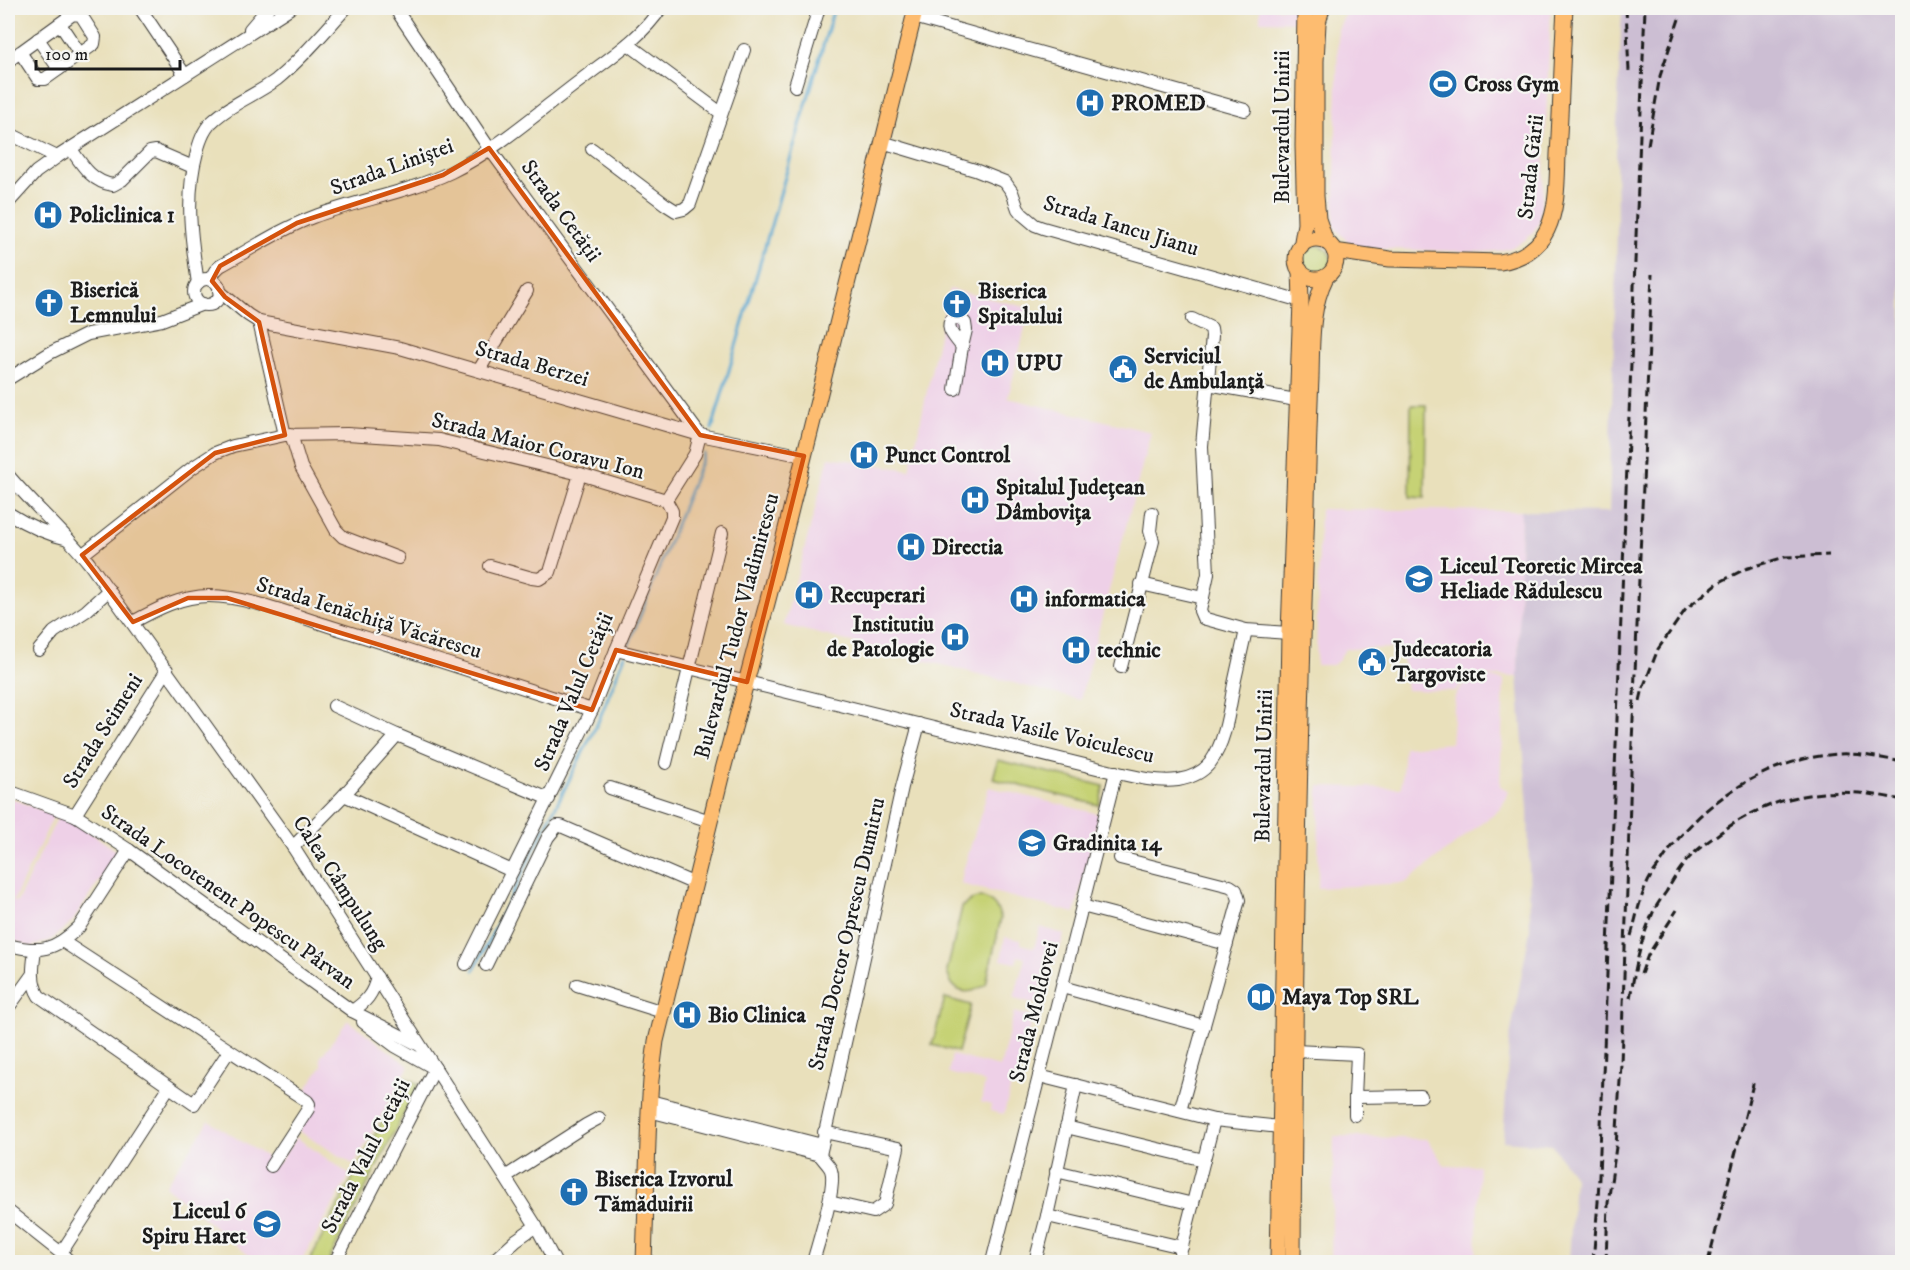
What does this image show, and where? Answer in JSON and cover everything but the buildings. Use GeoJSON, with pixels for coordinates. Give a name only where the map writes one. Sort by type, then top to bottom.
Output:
{"type":"FeatureCollection","features":[{"type":"Feature","properties":{"kind":"main road","name":"Bulevardul Unirii"},"geometry":{"type":"LineString","coordinates":[[1301,247],[1305,226],[1303,146],[1305,8]]}},
{"type":"Feature","properties":{"kind":"main road","name":"Bulevardul Unirii"},"geometry":{"type":"LineString","coordinates":[[1322,8],[1318,20],[1316,61],[1316,196],[1318,219],[1330,247]]}},
{"type":"Feature","properties":{"kind":"main road","name":"Strada Gării"},"geometry":{"type":"LineString","coordinates":[[1330,247],[1387,259],[1500,262],[1524,255],[1540,242],[1551,220],[1555,196],[1565,8]]}},
{"type":"Feature","properties":{"kind":"main road","name":"Bulevardul Tudor Vladimirescu"},"geometry":{"type":"LineString","coordinates":[[644,1263],[649,1106],[653,1059],[663,1012],[915,12]]}},
{"type":"Feature","properties":{"kind":"main road"},"geometry":{"type":"LineString","coordinates":[[1313,240],[1330,247],[1336,261],[1330,272],[1318,279],[1305,276],[1300,270],[1296,257],[1301,247],[1313,240]]}},
{"type":"Feature","properties":{"kind":"main road","name":"Strada Gării"},"geometry":{"type":"LineString","coordinates":[[1330,272],[1387,259]]}},
{"type":"Feature","properties":{"kind":"main road","name":"Bulevardul Unirii"},"geometry":{"type":"LineString","coordinates":[[1278,1263],[1287,1127],[1296,634],[1303,400],[1300,270]]}},
{"type":"Feature","properties":{"kind":"main road","name":"Bulevardul Unirii"},"geometry":{"type":"LineString","coordinates":[[1303,400],[1314,311],[1318,295],[1330,272]]}},
{"type":"Feature","properties":{"kind":"main road","name":"Bulevardul Unirii"},"geometry":{"type":"LineString","coordinates":[[1287,1127],[1293,1263]]}},
{"type":"Feature","properties":{"kind":"street"},"geometry":{"type":"LineString","coordinates":[[140,8],[185,75]]}},
{"type":"Feature","properties":{"kind":"street"},"geometry":{"type":"LineString","coordinates":[[246,35],[268,8]]}},
{"type":"Feature","properties":{"kind":"street"},"geometry":{"type":"LineString","coordinates":[[8,203],[36,172],[57,157],[290,8]]}},
{"type":"Feature","properties":{"kind":"street"},"geometry":{"type":"LineString","coordinates":[[212,299],[196,298],[202,283],[195,268],[190,231],[190,183],[199,145],[208,125],[286,71],[346,8]]}},
{"type":"Feature","properties":{"kind":"street","name":"Strada Cetății"},"geometry":{"type":"LineString","coordinates":[[395,8],[489,148],[700,435]]}},
{"type":"Feature","properties":{"kind":"street","name":"Strada Liniștei"},"geometry":{"type":"LineString","coordinates":[[202,283],[220,266],[297,223],[443,176],[462,166],[628,44],[653,20],[661,8]]}},
{"type":"Feature","properties":{"kind":"street"},"geometry":{"type":"LineString","coordinates":[[795,86],[819,8]]}},
{"type":"Feature","properties":{"kind":"street"},"geometry":{"type":"LineString","coordinates":[[915,12],[1245,110]]}},
{"type":"Feature","properties":{"kind":"street"},"geometry":{"type":"LineString","coordinates":[[8,62],[20,52],[73,14],[81,15],[95,37],[94,44],[45,80],[38,79],[20,52]]}},
{"type":"Feature","properties":{"kind":"street"},"geometry":{"type":"LineString","coordinates":[[60,24],[80,54]]}},
{"type":"Feature","properties":{"kind":"street"},"geometry":{"type":"LineString","coordinates":[[38,39],[59,69]]}},
{"type":"Feature","properties":{"kind":"street"},"geometry":{"type":"LineString","coordinates":[[628,44],[721,113]]}},
{"type":"Feature","properties":{"kind":"street"},"geometry":{"type":"LineString","coordinates":[[592,149],[665,204],[676,211],[684,209],[690,204],[744,50]]}},
{"type":"Feature","properties":{"kind":"street"},"geometry":{"type":"LineString","coordinates":[[8,133],[57,157]]}},
{"type":"Feature","properties":{"kind":"street","name":"Strada Iancu Jianu"},"geometry":{"type":"LineString","coordinates":[[882,142],[975,170],[1005,182],[1012,192],[1018,209],[1035,225],[1301,301]]}},
{"type":"Feature","properties":{"kind":"street"},"geometry":{"type":"LineString","coordinates":[[71,148],[90,174],[102,184],[113,185],[122,180],[150,152],[156,151],[193,167]]}},
{"type":"Feature","properties":{"kind":"street"},"geometry":{"type":"LineString","coordinates":[[202,283],[216,284],[212,299]]}},
{"type":"Feature","properties":{"kind":"street"},"geometry":{"type":"LineString","coordinates":[[177,314],[202,283]]}},
{"type":"Feature","properties":{"kind":"street"},"geometry":{"type":"LineString","coordinates":[[479,370],[527,291]]}},
{"type":"Feature","properties":{"kind":"street"},"geometry":{"type":"LineString","coordinates":[[8,379],[50,353],[88,334],[152,323],[212,299]]}},
{"type":"Feature","properties":{"kind":"street","name":"Strada Berzei"},"geometry":{"type":"LineString","coordinates":[[212,299],[253,319],[400,348],[700,435],[804,456]]}},
{"type":"Feature","properties":{"kind":"street"},"geometry":{"type":"LineString","coordinates":[[253,319],[288,435],[301,467],[336,530],[343,537],[398,558]]}},
{"type":"Feature","properties":{"kind":"street"},"geometry":{"type":"LineString","coordinates":[[1192,319],[1210,328],[1212,336],[1203,446],[1208,574],[1200,611],[1203,618],[1246,630],[1296,634]]}},
{"type":"Feature","properties":{"kind":"street"},"geometry":{"type":"LineString","coordinates":[[955,389],[962,347]]}},
{"type":"Feature","properties":{"kind":"street"},"geometry":{"type":"LineString","coordinates":[[1208,384],[1303,400]]}},
{"type":"Feature","properties":{"kind":"street","name":"Strada Maior Coravu Ion"},"geometry":{"type":"LineString","coordinates":[[82,555],[192,468],[215,453],[233,446],[288,435],[385,435],[439,440],[580,474],[666,500]]}},
{"type":"Feature","properties":{"kind":"street"},"geometry":{"type":"LineString","coordinates":[[666,500],[695,454],[700,435]]}},
{"type":"Feature","properties":{"kind":"street"},"geometry":{"type":"LineString","coordinates":[[490,566],[532,578],[545,576],[550,572],[580,474]]}},
{"type":"Feature","properties":{"kind":"street","name":"Calea Câmpulung"},"geometry":{"type":"LineString","coordinates":[[8,475],[69,540],[109,590],[293,847],[505,1176],[536,1226],[555,1263]]}},
{"type":"Feature","properties":{"kind":"street","name":"Strada Valul Cetății"},"geometry":{"type":"LineString","coordinates":[[466,964],[592,710],[672,517],[672,511],[666,500]]}},
{"type":"Feature","properties":{"kind":"street"},"geometry":{"type":"LineString","coordinates":[[8,513],[51,536],[69,540]]}},
{"type":"Feature","properties":{"kind":"street"},"geometry":{"type":"LineString","coordinates":[[1121,667],[1153,542],[1150,531],[1152,513]]}},
{"type":"Feature","properties":{"kind":"street"},"geometry":{"type":"LineString","coordinates":[[666,763],[722,533]]}},
{"type":"Feature","properties":{"kind":"street"},"geometry":{"type":"LineString","coordinates":[[1141,584],[1203,598]]}},
{"type":"Feature","properties":{"kind":"street"},"geometry":{"type":"LineString","coordinates":[[39,650],[54,632],[86,611],[109,590]]}},
{"type":"Feature","properties":{"kind":"street","name":"Strada Ienăchiță Văcărescu"},"geometry":{"type":"LineString","coordinates":[[133,622],[163,606],[188,598],[208,596],[237,600],[272,608],[592,710]]}},
{"type":"Feature","properties":{"kind":"street","name":"Strada Vasile Voiculescu"},"geometry":{"type":"LineString","coordinates":[[616,650],[1116,772],[1163,780],[1178,780],[1200,772],[1209,764],[1217,751],[1223,735],[1246,630]]}},
{"type":"Feature","properties":{"kind":"street","name":"Strada Seimeni"},"geometry":{"type":"LineString","coordinates":[[75,815],[167,670]]}},
{"type":"Feature","properties":{"kind":"street"},"geometry":{"type":"LineString","coordinates":[[334,706],[549,799]]}},
{"type":"Feature","properties":{"kind":"street","name":"Strada Doctor Oprescu Dumitru"},"geometry":{"type":"LineString","coordinates":[[821,1150],[898,804],[920,724]]}},
{"type":"Feature","properties":{"kind":"street"},"geometry":{"type":"LineString","coordinates":[[293,847],[344,795],[397,735]]}},
{"type":"Feature","properties":{"kind":"street","name":"Strada Moldovei"},"geometry":{"type":"LineString","coordinates":[[992,1263],[1116,772]]}},
{"type":"Feature","properties":{"kind":"street"},"geometry":{"type":"LineString","coordinates":[[610,788],[710,820]]}},
{"type":"Feature","properties":{"kind":"street","name":"Strada Locotenent Popescu Pârvan"},"geometry":{"type":"LineString","coordinates":[[8,791],[75,815],[129,850],[352,1011],[420,1045]]}},
{"type":"Feature","properties":{"kind":"street"},"geometry":{"type":"LineString","coordinates":[[344,795],[512,871]]}},
{"type":"Feature","properties":{"kind":"street"},"geometry":{"type":"LineString","coordinates":[[486,965],[548,837],[554,829],[561,826],[694,884]]}},
{"type":"Feature","properties":{"kind":"street"},"geometry":{"type":"LineString","coordinates":[[8,945],[35,950],[62,941],[78,927],[129,850]]}},
{"type":"Feature","properties":{"kind":"street"},"geometry":{"type":"LineString","coordinates":[[1120,858],[1230,886],[1236,890],[1239,900],[1180,1111]]}},
{"type":"Feature","properties":{"kind":"street"},"geometry":{"type":"LineString","coordinates":[[1082,906],[1227,944]]}},
{"type":"Feature","properties":{"kind":"street"},"geometry":{"type":"LineString","coordinates":[[62,941],[309,1104],[271,1166]]}},
{"type":"Feature","properties":{"kind":"street"},"geometry":{"type":"LineString","coordinates":[[35,950],[32,975],[39,996],[194,1104],[229,1051]]}},
{"type":"Feature","properties":{"kind":"street"},"geometry":{"type":"LineString","coordinates":[[8,1006],[32,975]]}},
{"type":"Feature","properties":{"kind":"street"},"geometry":{"type":"LineString","coordinates":[[376,977],[370,996],[352,1011],[395,1046],[435,1068]]}},
{"type":"Feature","properties":{"kind":"street"},"geometry":{"type":"LineString","coordinates":[[577,985],[663,1012]]}},
{"type":"Feature","properties":{"kind":"street"},"geometry":{"type":"LineString","coordinates":[[1062,987],[1204,1026]]}},
{"type":"Feature","properties":{"kind":"street"},"geometry":{"type":"LineString","coordinates":[[1288,1051],[1357,1054],[1355,1115]]}},
{"type":"Feature","properties":{"kind":"street","name":"Strada Valul Cetății"},"geometry":{"type":"LineString","coordinates":[[335,1263],[435,1068]]}},
{"type":"Feature","properties":{"kind":"street"},"geometry":{"type":"LineString","coordinates":[[1039,1076],[1214,1120],[1287,1127]]}},
{"type":"Feature","properties":{"kind":"street"},"geometry":{"type":"LineString","coordinates":[[1035,1263],[1076,1085]]}},
{"type":"Feature","properties":{"kind":"street"},"geometry":{"type":"LineString","coordinates":[[8,1211],[65,1258],[169,1087]]}},
{"type":"Feature","properties":{"kind":"street"},"geometry":{"type":"LineString","coordinates":[[1355,1097],[1421,1096]]}},
{"type":"Feature","properties":{"kind":"street"},"geometry":{"type":"LineString","coordinates":[[649,1106],[821,1150],[831,1170],[832,1180],[829,1202],[813,1263]]}},
{"type":"Feature","properties":{"kind":"street"},"geometry":{"type":"LineString","coordinates":[[505,1176],[599,1118]]}},
{"type":"Feature","properties":{"kind":"street"},"geometry":{"type":"LineString","coordinates":[[1178,1263],[1214,1120]]}},
{"type":"Feature","properties":{"kind":"street"},"geometry":{"type":"LineString","coordinates":[[1066,1127],[1204,1160]]}},
{"type":"Feature","properties":{"kind":"street"},"geometry":{"type":"LineString","coordinates":[[824,1132],[898,1148],[885,1204],[873,1212],[829,1202]]}},
{"type":"Feature","properties":{"kind":"street"},"geometry":{"type":"LineString","coordinates":[[1056,1171],[1193,1204]]}},
{"type":"Feature","properties":{"kind":"street"},"geometry":{"type":"LineString","coordinates":[[1047,1216],[1182,1247]]}},
{"type":"Feature","properties":{"kind":"street"},"geometry":{"type":"LineString","coordinates":[[492,1263],[516,1240],[536,1226]]}},
{"type":"Feature","properties":{"kind":"highlighted area"},"geometry":{"type":"Polygon","coordinates":[[[489,148],[700,435],[804,456],[747,682],[616,650],[592,710],[227,598],[188,598],[133,622],[82,555],[215,453],[285,435],[259,322],[225,297],[212,281],[220,266],[297,223],[443,175],[489,148]]]}},
{"type":"Feature","properties":{"kind":"shaded area"},"geometry":{"type":"Polygon","coordinates":[[[1260,8],[1302,8],[1302,22],[1260,21],[1260,8]]]}},
{"type":"Feature","properties":{"kind":"shaded area"},"geometry":{"type":"Polygon","coordinates":[[[1348,8],[1551,8],[1543,191],[1539,222],[1533,233],[1525,240],[1499,251],[1483,252],[1353,248],[1334,226],[1338,29],[1348,8]]]}},
{"type":"Feature","properties":{"kind":"shaded area"},"geometry":{"type":"Polygon","coordinates":[[[1622,8],[1902,8],[1902,1262],[1569,1262],[1574,1177],[1552,1145],[1503,1141],[1509,1042],[1530,930],[1528,809],[1518,677],[1521,511],[1609,512],[1617,232],[1616,146],[1622,8]]]}},
{"type":"Feature","properties":{"kind":"shaded area","name":"Spitalul Județean Dâmbovița"},"geometry":{"type":"Polygon","coordinates":[[[949,289],[1030,308],[1008,398],[1151,432],[1080,700],[784,625],[829,457],[910,470],[949,289]]]}},
{"type":"Feature","properties":{"kind":"shaded area","name":"Liceul Teoretic Mircea Heliade Rădulescu"},"geometry":{"type":"Polygon","coordinates":[[[1320,509],[1521,511],[1518,677],[1468,675],[1456,691],[1407,690],[1402,648],[1345,649],[1333,665],[1316,665],[1320,509]]]}},
{"type":"Feature","properties":{"kind":"shaded area"},"geometry":{"type":"Polygon","coordinates":[[[1469,677],[1504,680],[1500,786],[1509,791],[1500,809],[1405,883],[1318,888],[1319,786],[1401,788],[1404,747],[1451,743],[1455,696],[1469,677]]]}},
{"type":"Feature","properties":{"kind":"shaded area","name":"Gradinita 14"},"geometry":{"type":"Polygon","coordinates":[[[989,787],[1099,814],[1075,913],[961,884],[989,787]]]}},
{"type":"Feature","properties":{"kind":"shaded area"},"geometry":{"type":"Polygon","coordinates":[[[8,797],[54,815],[14,900],[8,898],[8,797]]]}},
{"type":"Feature","properties":{"kind":"shaded area"},"geometry":{"type":"Polygon","coordinates":[[[58,816],[77,823],[118,852],[73,921],[51,940],[31,947],[8,938],[8,899],[17,902],[58,816]]]}},
{"type":"Feature","properties":{"kind":"shaded area"},"geometry":{"type":"Polygon","coordinates":[[[1040,927],[1064,934],[1056,961],[1048,959],[1036,1004],[1014,998],[1025,958],[1018,956],[1016,963],[1001,960],[1005,937],[1021,940],[1021,944],[1034,948],[1040,927]]]}},
{"type":"Feature","properties":{"kind":"shaded area"},"geometry":{"type":"Polygon","coordinates":[[[1014,1012],[1032,1017],[1015,1087],[1011,1086],[1004,1114],[990,1111],[991,1105],[981,1102],[985,1082],[948,1073],[952,1055],[1000,1067],[1014,1012]]]}},
{"type":"Feature","properties":{"kind":"shaded area"},"geometry":{"type":"Polygon","coordinates":[[[348,1020],[409,1066],[354,1165],[299,1131],[316,1104],[304,1093],[322,1066],[320,1058],[348,1020]]]}},
{"type":"Feature","properties":{"kind":"shaded area","name":"Liceul 6 Spiru Haret"},"geometry":{"type":"Polygon","coordinates":[[[209,1121],[278,1164],[296,1137],[350,1175],[301,1262],[257,1262],[165,1186],[209,1121]]]}},
{"type":"Feature","properties":{"kind":"shaded area"},"geometry":{"type":"Polygon","coordinates":[[[1334,1136],[1427,1139],[1445,1166],[1479,1165],[1476,1262],[1331,1262],[1334,1136]]]}},
{"type":"Feature","properties":{"kind":"green space"},"geometry":{"type":"Polygon","coordinates":[[[1317,246],[1327,250],[1331,260],[1327,270],[1317,274],[1307,270],[1303,260],[1307,250],[1317,246]]]}},
{"type":"Feature","properties":{"kind":"green space"},"geometry":{"type":"Polygon","coordinates":[[[1411,405],[1426,405],[1425,498],[1410,497],[1411,405]]]}},
{"type":"Feature","properties":{"kind":"green space"},"geometry":{"type":"Polygon","coordinates":[[[998,760],[1104,786],[1099,805],[993,779],[998,760]]]}},
{"type":"Feature","properties":{"kind":"green space"},"geometry":{"type":"Polygon","coordinates":[[[980,897],[994,904],[1001,918],[986,984],[967,992],[953,985],[947,971],[962,907],[980,897]]]}},
{"type":"Feature","properties":{"kind":"green space"},"geometry":{"type":"Polygon","coordinates":[[[945,998],[971,1005],[958,1052],[932,1045],[945,998]]]}},
{"type":"Feature","properties":{"kind":"green space"},"geometry":{"type":"Polygon","coordinates":[[[405,1077],[419,1084],[328,1262],[309,1262],[405,1077]]]}},
{"type":"Feature","properties":{"kind":"waterway"},"geometry":{"type":"LineString","coordinates":[[712,429],[834,8]]}},
{"type":"Feature","properties":{"kind":"waterway"},"geometry":{"type":"LineString","coordinates":[[627,649],[704,454]]}},
{"type":"Feature","properties":{"kind":"waterway"},"geometry":{"type":"LineString","coordinates":[[474,970],[598,722],[625,655]]}},
{"type":"Feature","properties":{"kind":"railway"},"geometry":{"type":"LineString","coordinates":[[1626,8],[1629,71]]}},
{"type":"Feature","properties":{"kind":"railway"},"geometry":{"type":"LineString","coordinates":[[1593,1262],[1598,1202],[1645,8]]}},
{"type":"Feature","properties":{"kind":"railway"},"geometry":{"type":"LineString","coordinates":[[1648,145],[1660,76],[1679,19]]}},
{"type":"Feature","properties":{"kind":"railway"},"geometry":{"type":"LineString","coordinates":[[1606,1262],[1608,1203],[1616,1147],[1621,1064],[1652,274]]}},
{"type":"Feature","properties":{"kind":"railway"},"geometry":{"type":"LineString","coordinates":[[1640,701],[1658,649],[1686,609],[1718,583],[1745,569],[1785,557],[1829,555]]}},
{"type":"Feature","properties":{"kind":"railway"},"geometry":{"type":"LineString","coordinates":[[1631,936],[1642,896],[1654,872],[1696,820],[1738,787],[1762,774],[1813,757],[1855,754],[1902,762]]}},
{"type":"Feature","properties":{"kind":"railway"},"geometry":{"type":"LineString","coordinates":[[1630,998],[1641,945],[1655,909],[1685,863],[1712,838],[1761,809],[1805,795],[1852,793],[1902,800]]}},
{"type":"Feature","properties":{"kind":"railway"},"geometry":{"type":"LineString","coordinates":[[1641,974],[1648,955],[1677,910]]}},
{"type":"Feature","properties":{"kind":"railway"},"geometry":{"type":"LineString","coordinates":[[1708,1262],[1754,1080]]}},
{"type":"Feature","properties":{"kind":"place","name":"Cross Gym"},"geometry":{"type":"Point","coordinates":[1443,84]}},
{"type":"Feature","properties":{"kind":"place","name":"PROMED"},"geometry":{"type":"Point","coordinates":[1090,103]}},
{"type":"Feature","properties":{"kind":"place","name":"Policlinica 1"},"geometry":{"type":"Point","coordinates":[48,215]}},
{"type":"Feature","properties":{"kind":"place","name":"Biserică Lemnului"},"geometry":{"type":"Point","coordinates":[49,303]}},
{"type":"Feature","properties":{"kind":"place","name":"Biserica Spitalului"},"geometry":{"type":"Point","coordinates":[957,304]}},
{"type":"Feature","properties":{"kind":"place","name":"UPU"},"geometry":{"type":"Point","coordinates":[995,363]}},
{"type":"Feature","properties":{"kind":"place","name":"Serviciul de Ambulanță"},"geometry":{"type":"Point","coordinates":[1123,369]}},
{"type":"Feature","properties":{"kind":"place","name":"Punct Control"},"geometry":{"type":"Point","coordinates":[864,455]}},
{"type":"Feature","properties":{"kind":"place","name":"Spitalul Județean Dâmbovița"},"geometry":{"type":"Point","coordinates":[975,500]}},
{"type":"Feature","properties":{"kind":"place","name":"Directia"},"geometry":{"type":"Point","coordinates":[911,547]}},
{"type":"Feature","properties":{"kind":"place","name":"Liceul Teoretic Mircea Heliade Rădulescu"},"geometry":{"type":"Point","coordinates":[1419,579]}},
{"type":"Feature","properties":{"kind":"place","name":"Recuperari"},"geometry":{"type":"Point","coordinates":[809,595]}},
{"type":"Feature","properties":{"kind":"place","name":"informatica"},"geometry":{"type":"Point","coordinates":[1024,599]}},
{"type":"Feature","properties":{"kind":"place","name":"Institutiu de Patologie"},"geometry":{"type":"Point","coordinates":[955,637]}},
{"type":"Feature","properties":{"kind":"place","name":"technic"},"geometry":{"type":"Point","coordinates":[1076,650]}},
{"type":"Feature","properties":{"kind":"place","name":"Judecatoria Targoviste"},"geometry":{"type":"Point","coordinates":[1372,662]}},
{"type":"Feature","properties":{"kind":"place","name":"Gradinita 14"},"geometry":{"type":"Point","coordinates":[1032,843]}},
{"type":"Feature","properties":{"kind":"place","name":"Maya Top SRL"},"geometry":{"type":"Point","coordinates":[1261,997]}},
{"type":"Feature","properties":{"kind":"place","name":"Bio Clinica"},"geometry":{"type":"Point","coordinates":[687,1015]}},
{"type":"Feature","properties":{"kind":"place","name":"Biserica Izvorul Tămăduirii"},"geometry":{"type":"Point","coordinates":[574,1192]}},
{"type":"Feature","properties":{"kind":"place","name":"Liceul 6 Spiru Haret"},"geometry":{"type":"Point","coordinates":[267,1224]}}]}
